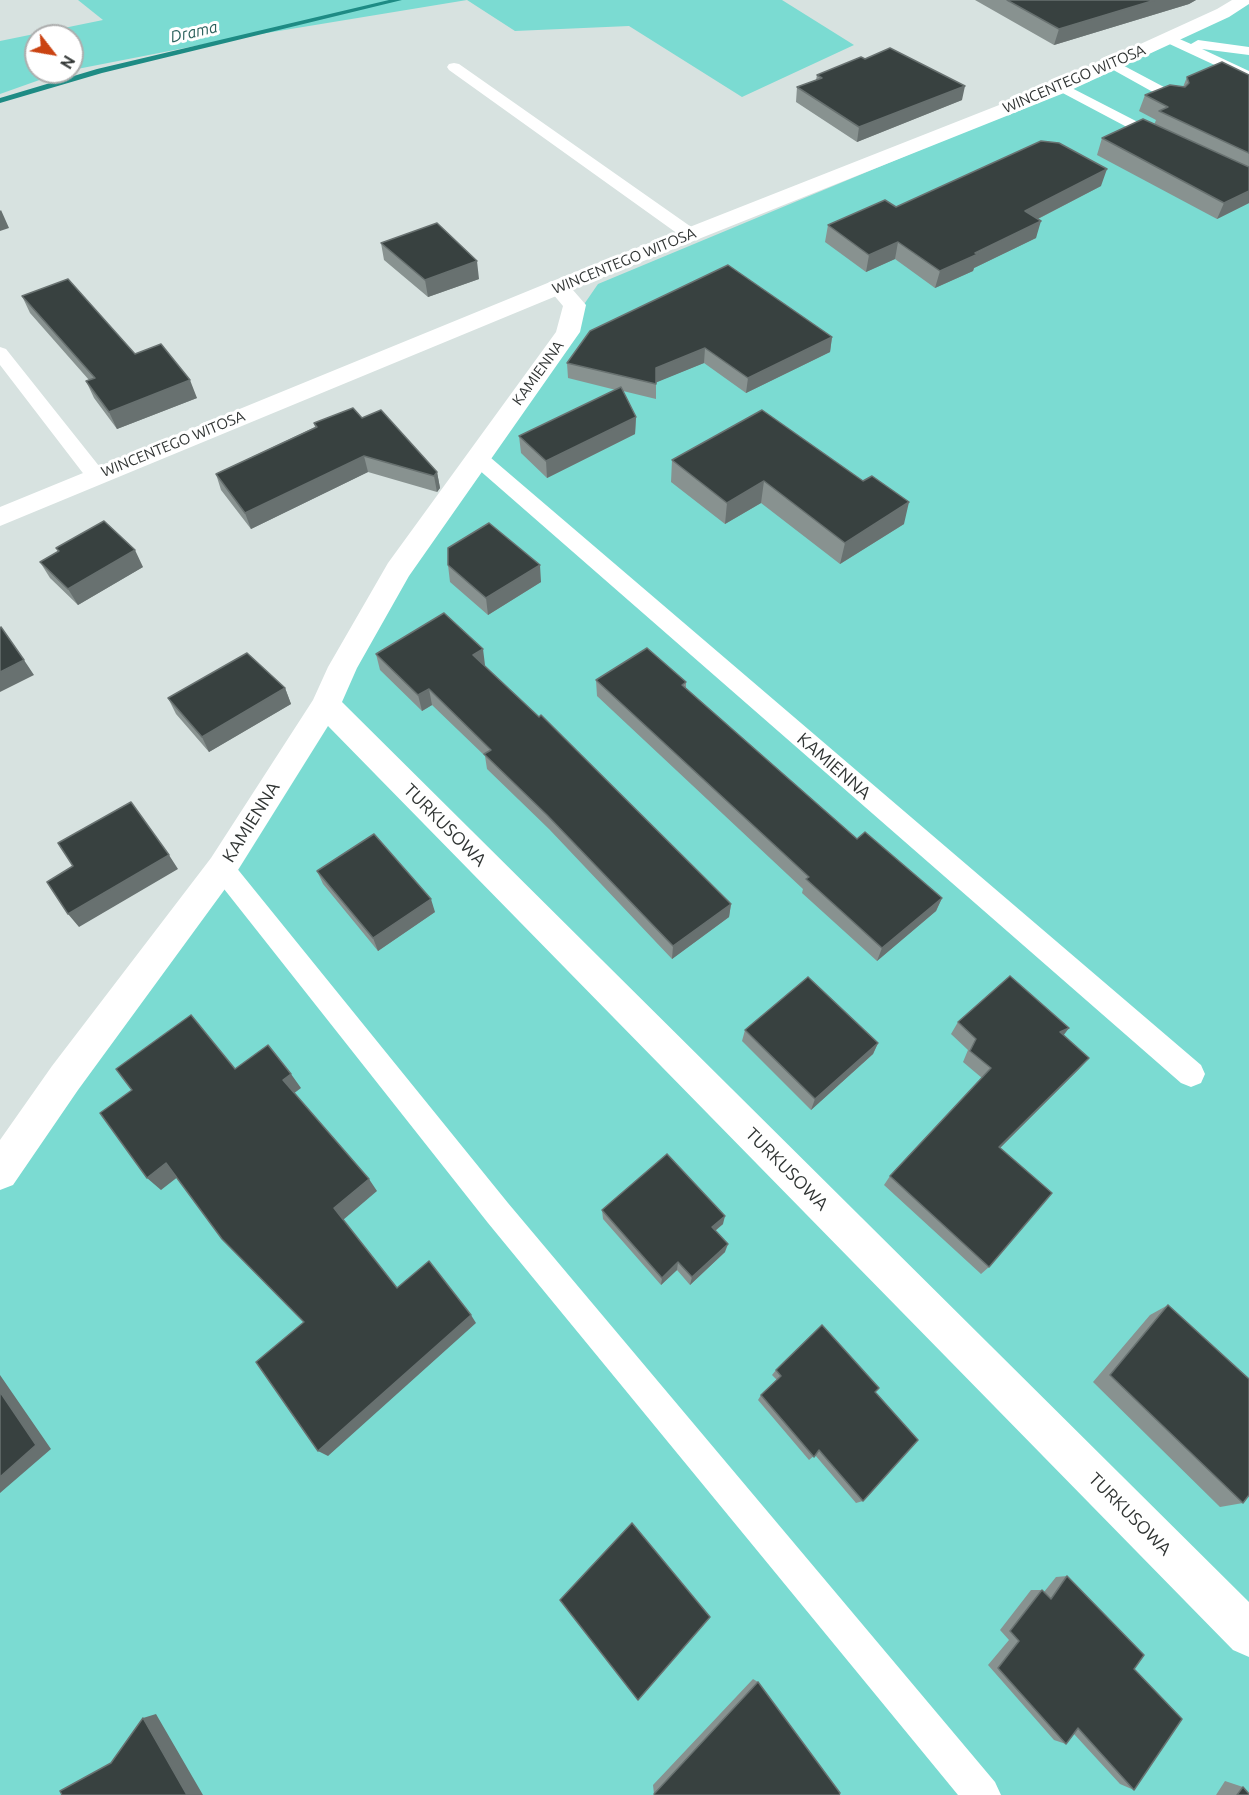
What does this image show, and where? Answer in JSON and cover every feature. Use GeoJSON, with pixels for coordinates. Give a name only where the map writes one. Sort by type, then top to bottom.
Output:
{"type":"FeatureCollection","features":[{"type":"Feature","properties":{"kind":"street","name":"WINCENTEGO WITOSA"},"geometry":{"type":"LineString","coordinates":[[0,517],[558,287],[1062,87],[1173,40],[1244,0]]}},
{"type":"Feature","properties":{"kind":"street","name":"KAMIENNA"},"geometry":{"type":"LineString","coordinates":[[0,1172],[65,1078],[222,868],[326,705],[343,667],[398,570],[568,332],[575,305],[558,287]]}},
{"type":"Feature","properties":{"kind":"street","name":"TURKUSOWA"},"geometry":{"type":"LineString","coordinates":[[326,705],[1249,1634]]}},
{"type":"Feature","properties":{"kind":"lane"},"geometry":{"type":"LineString","coordinates":[[1173,40],[1249,51]]}},
{"type":"Feature","properties":{"kind":"lane"},"geometry":{"type":"LineString","coordinates":[[1173,40],[1249,77]]}},
{"type":"Feature","properties":{"kind":"lane"},"geometry":{"type":"LineString","coordinates":[[1113,64],[1174,98]]}},
{"type":"Feature","properties":{"kind":"lane"},"geometry":{"type":"LineString","coordinates":[[454,67],[691,235]]}},
{"type":"Feature","properties":{"kind":"lane"},"geometry":{"type":"LineString","coordinates":[[1062,87],[1123,121],[1175,146]]}},
{"type":"Feature","properties":{"kind":"lane"},"geometry":{"type":"LineString","coordinates":[[0,353],[96,476]]}},
{"type":"Feature","properties":{"kind":"lane","name":"KAMIENNA"},"geometry":{"type":"LineString","coordinates":[[477,457],[1191,1074]]}},
{"type":"Feature","properties":{"kind":"lane"},"geometry":{"type":"LineString","coordinates":[[222,868],[498,1213],[981,1795]]}},
{"type":"Feature","properties":{"kind":"shaded area"},"geometry":{"type":"Polygon","coordinates":[[[78,0],[467,0],[236,38],[84,68],[83,24],[103,20],[78,0]]]}},
{"type":"Feature","properties":{"kind":"shaded area"},"geometry":{"type":"Polygon","coordinates":[[[467,0],[782,0],[854,45],[742,97],[629,26],[515,31],[467,0]]]}},
{"type":"Feature","properties":{"kind":"shaded area"},"geometry":{"type":"Polygon","coordinates":[[[1249,0],[1249,1795],[0,1795],[0,1168],[104,1032],[366,621],[598,284],[1143,57],[1249,0]]]}},
{"type":"Feature","properties":{"kind":"shaded area"},"geometry":{"type":"Polygon","coordinates":[[[24,36],[24,84],[28,84],[0,94],[0,41],[24,36]]]}},
{"type":"Feature","properties":{"kind":"building"},"geometry":{"type":"Polygon","coordinates":[[[1007,0],[1155,0],[1059,29],[1007,0]]]}},
{"type":"Feature","properties":{"kind":"building"},"geometry":{"type":"Polygon","coordinates":[[[890,48],[965,86],[859,127],[797,87],[822,78],[817,75],[890,48]]]}},
{"type":"Feature","properties":{"kind":"building"},"geometry":{"type":"Polygon","coordinates":[[[1222,62],[1249,75],[1249,153],[1159,111],[1168,107],[1145,95],[1170,85],[1185,87],[1189,83],[1187,77],[1222,62]]]}},
{"type":"Feature","properties":{"kind":"building"},"geometry":{"type":"Polygon","coordinates":[[[1143,119],[1249,167],[1249,191],[1224,203],[1102,138],[1143,119]]]}},
{"type":"Feature","properties":{"kind":"building"},"geometry":{"type":"Polygon","coordinates":[[[1041,141],[1059,143],[1107,169],[1025,211],[1041,221],[940,271],[898,242],[869,255],[828,225],[885,200],[896,207],[1041,141]]]}},
{"type":"Feature","properties":{"kind":"building"},"geometry":{"type":"Polygon","coordinates":[[[437,223],[477,261],[425,280],[381,243],[437,223]]]}},
{"type":"Feature","properties":{"kind":"building"},"geometry":{"type":"Polygon","coordinates":[[[728,265],[832,337],[748,378],[705,348],[656,368],[656,384],[567,363],[590,331],[728,265]]]}},
{"type":"Feature","properties":{"kind":"building"},"geometry":{"type":"Polygon","coordinates":[[[68,279],[135,354],[161,344],[190,380],[109,412],[86,381],[95,378],[22,296],[68,279]]]}},
{"type":"Feature","properties":{"kind":"building"},"geometry":{"type":"Polygon","coordinates":[[[621,387],[636,417],[546,461],[519,436],[621,387]]]}},
{"type":"Feature","properties":{"kind":"building"},"geometry":{"type":"Polygon","coordinates":[[[353,408],[362,418],[381,410],[437,472],[434,476],[364,456],[245,513],[216,474],[317,427],[314,423],[353,408]]]}},
{"type":"Feature","properties":{"kind":"building"},"geometry":{"type":"Polygon","coordinates":[[[762,410],[863,481],[872,476],[909,502],[845,543],[764,481],[727,503],[672,460],[762,410]]]}},
{"type":"Feature","properties":{"kind":"building"},"geometry":{"type":"Polygon","coordinates":[[[104,521],[135,550],[68,589],[40,562],[59,551],[56,548],[104,521]]]}},
{"type":"Feature","properties":{"kind":"building"},"geometry":{"type":"Polygon","coordinates":[[[489,523],[540,565],[486,598],[448,565],[448,548],[489,523]]]}},
{"type":"Feature","properties":{"kind":"building"},"geometry":{"type":"Polygon","coordinates":[[[444,613],[483,649],[473,655],[539,717],[541,715],[731,904],[673,946],[547,815],[484,754],[491,750],[429,689],[418,695],[376,654],[444,613]]]}},
{"type":"Feature","properties":{"kind":"building"},"geometry":{"type":"Polygon","coordinates":[[[0,628],[24,660],[0,672],[0,628]]]}},
{"type":"Feature","properties":{"kind":"building"},"geometry":{"type":"Polygon","coordinates":[[[647,648],[686,682],[682,685],[857,839],[865,832],[942,898],[882,948],[806,879],[809,877],[596,680],[647,648]]]}},
{"type":"Feature","properties":{"kind":"building"},"geometry":{"type":"Polygon","coordinates":[[[247,653],[285,688],[202,737],[168,698],[247,653]]]}},
{"type":"Feature","properties":{"kind":"building"},"geometry":{"type":"Polygon","coordinates":[[[131,802],[169,855],[68,914],[47,882],[73,866],[58,843],[131,802]]]}},
{"type":"Feature","properties":{"kind":"building"},"geometry":{"type":"Polygon","coordinates":[[[374,834],[431,899],[373,938],[317,871],[374,834]]]}},
{"type":"Feature","properties":{"kind":"building"},"geometry":{"type":"Polygon","coordinates":[[[1010,976],[1069,1028],[1060,1032],[1089,1058],[999,1147],[1052,1193],[989,1267],[890,1176],[991,1068],[970,1051],[976,1039],[958,1022],[1010,976]]]}},
{"type":"Feature","properties":{"kind":"building"},"geometry":{"type":"Polygon","coordinates":[[[808,977],[878,1043],[815,1099],[745,1030],[808,977]]]}},
{"type":"Feature","properties":{"kind":"building"},"geometry":{"type":"Polygon","coordinates":[[[191,1015],[235,1069],[268,1045],[291,1074],[283,1080],[369,1179],[334,1208],[397,1288],[429,1261],[471,1315],[318,1451],[256,1362],[304,1322],[222,1239],[166,1163],[147,1178],[100,1113],[132,1090],[116,1069],[191,1015]]]}},
{"type":"Feature","properties":{"kind":"building"},"geometry":{"type":"Polygon","coordinates":[[[667,1154],[725,1216],[712,1227],[728,1244],[692,1277],[678,1262],[662,1278],[602,1210],[667,1154]]]}},
{"type":"Feature","properties":{"kind":"building"},"geometry":{"type":"Polygon","coordinates":[[[1168,1305],[1249,1379],[1249,1495],[1243,1503],[1110,1375],[1168,1305]]]}},
{"type":"Feature","properties":{"kind":"building"},"geometry":{"type":"Polygon","coordinates":[[[822,1325],[879,1388],[875,1392],[918,1440],[863,1501],[819,1450],[814,1457],[761,1395],[781,1376],[776,1370],[822,1325]]]}},
{"type":"Feature","properties":{"kind":"building"},"geometry":{"type":"Polygon","coordinates":[[[0,1392],[36,1445],[0,1477],[0,1392]]]}},
{"type":"Feature","properties":{"kind":"building"},"geometry":{"type":"Polygon","coordinates":[[[632,1523],[710,1617],[638,1700],[560,1600],[632,1523]]]}},
{"type":"Feature","properties":{"kind":"building"},"geometry":{"type":"Polygon","coordinates":[[[1067,1576],[1144,1655],[1134,1669],[1182,1719],[1134,1790],[1078,1728],[1066,1744],[998,1668],[1019,1641],[1010,1631],[1042,1590],[1051,1599],[1067,1576]]]}},
{"type":"Feature","properties":{"kind":"building"},"geometry":{"type":"Polygon","coordinates":[[[758,1682],[840,1793],[839,1795],[655,1795],[654,1794],[758,1682]]]}},
{"type":"Feature","properties":{"kind":"building"},"geometry":{"type":"Polygon","coordinates":[[[143,1718],[187,1795],[62,1795],[60,1791],[111,1763],[143,1718]]]}},
{"type":"Feature","properties":{"kind":"building"},"geometry":{"type":"Polygon","coordinates":[[[1243,1787],[1249,1795],[1237,1795],[1243,1787]]]}},
{"type":"Feature","properties":{"kind":"waterway","name":"Drama"},"geometry":{"type":"LineString","coordinates":[[0,101],[100,71],[398,0]]}}]}
